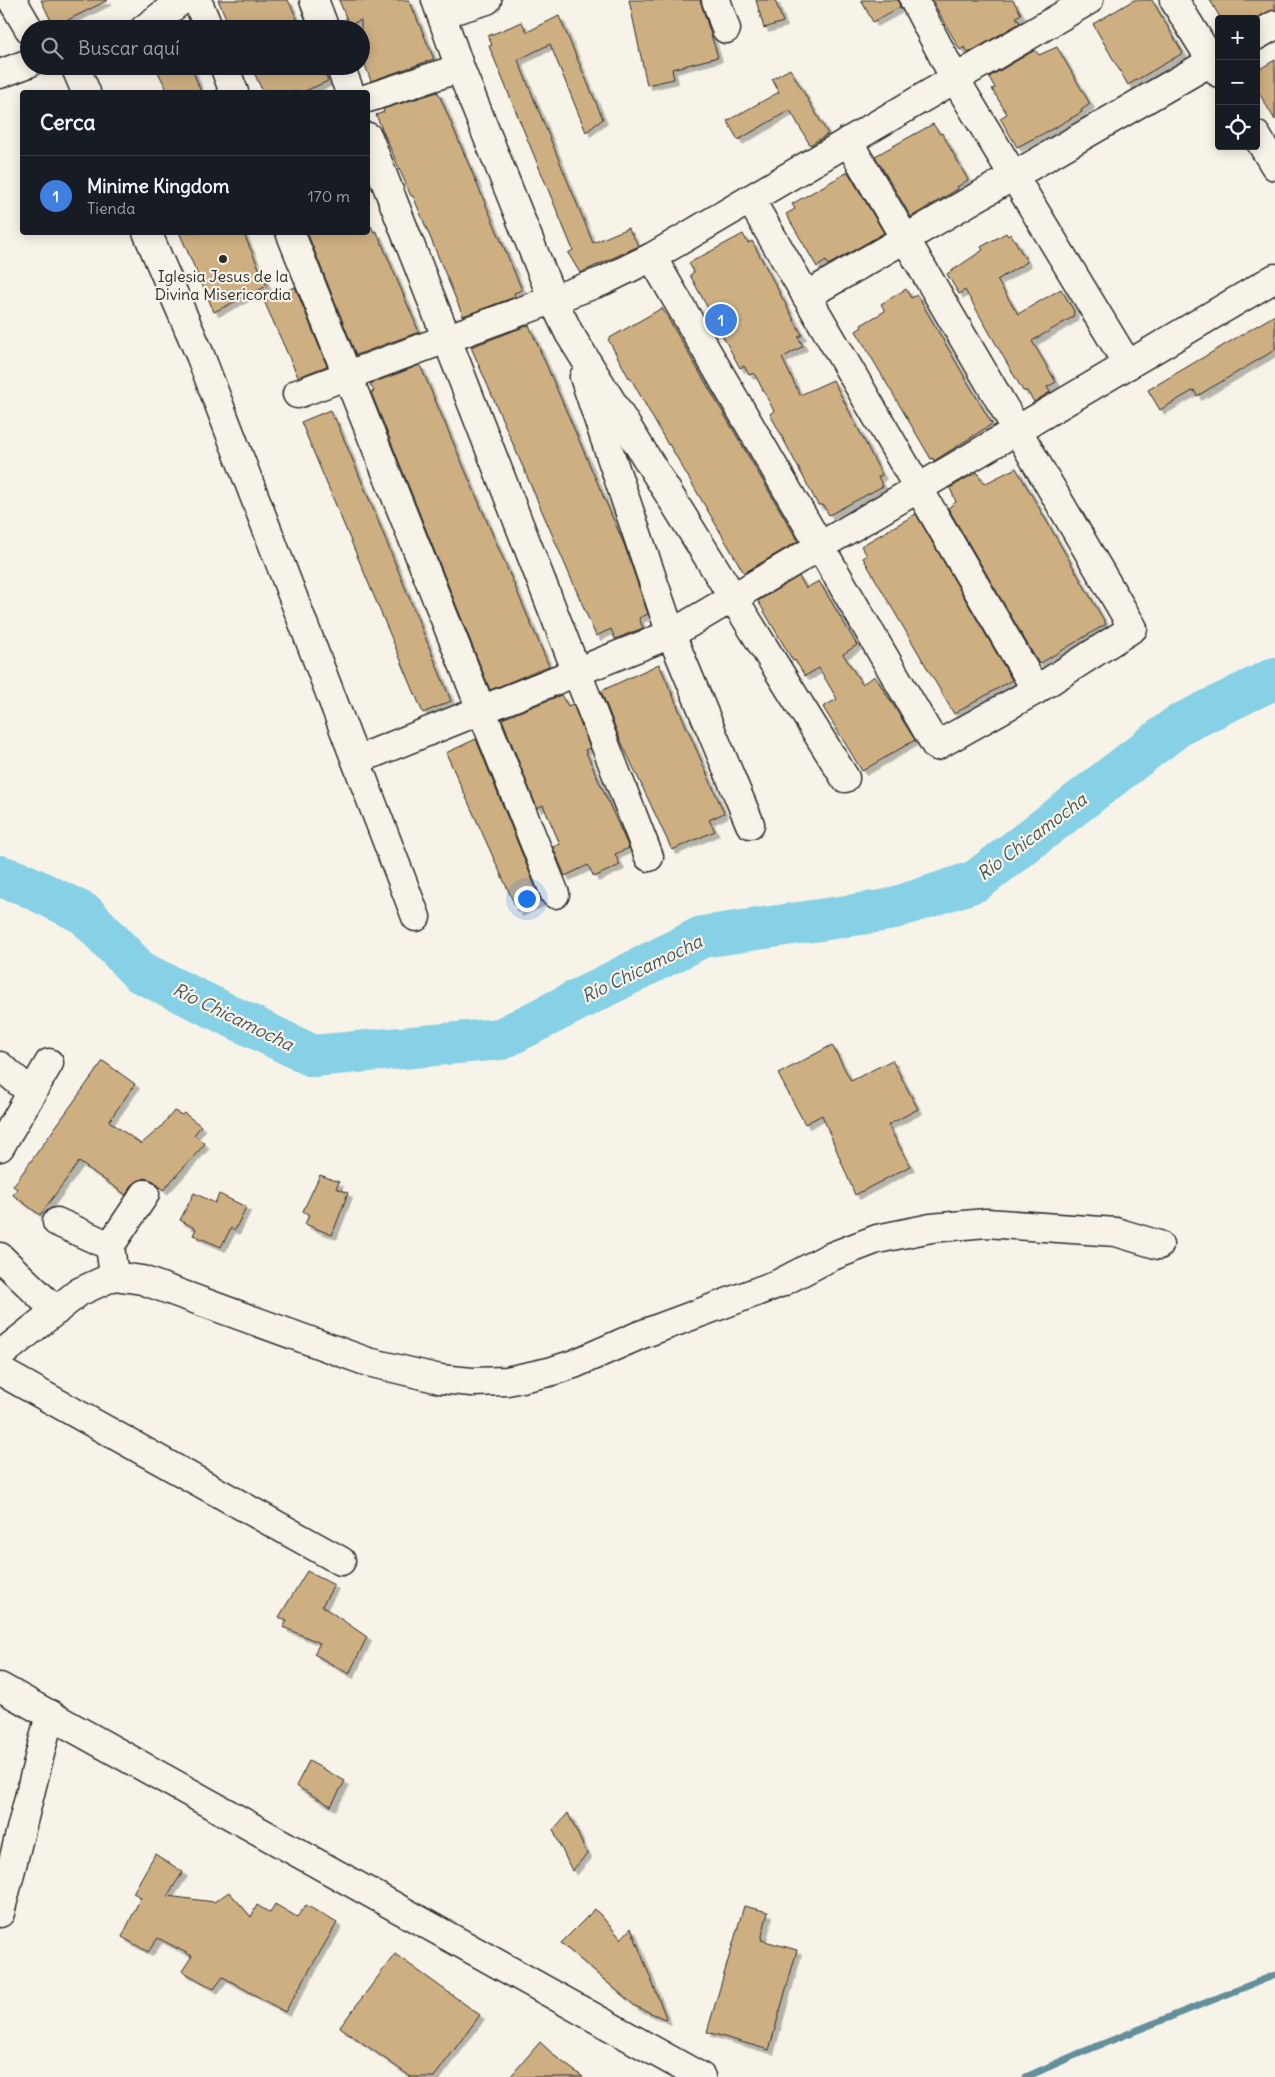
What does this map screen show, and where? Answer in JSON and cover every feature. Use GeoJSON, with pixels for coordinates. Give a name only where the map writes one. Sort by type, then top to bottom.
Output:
{"type":"FeatureCollection","features":[{"type":"Feature","properties":{"kind":"street"},"geometry":{"type":"LineString","coordinates":[[12,0],[24,20]]}},
{"type":"Feature","properties":{"kind":"street"},"geometry":{"type":"LineString","coordinates":[[156,20],[182,0]]}},
{"type":"Feature","properties":{"kind":"street"},"geometry":{"type":"LineString","coordinates":[[197,0],[205,20]]}},
{"type":"Feature","properties":{"kind":"street"},"geometry":{"type":"LineString","coordinates":[[314,0],[322,20]]}},
{"type":"Feature","properties":{"kind":"street"},"geometry":{"type":"LineString","coordinates":[[487,0],[438,7],[460,68],[553,300],[569,333],[845,778]]}},
{"type":"Feature","properties":{"kind":"street"},"geometry":{"type":"LineString","coordinates":[[716,0],[726,30]]}},
{"type":"Feature","properties":{"kind":"street"},"geometry":{"type":"LineString","coordinates":[[914,0],[954,79],[1128,365]]}},
{"type":"Feature","properties":{"kind":"street"},"geometry":{"type":"LineString","coordinates":[[297,394],[603,281],[652,257],[954,79],[1054,9],[1088,0]]}},
{"type":"Feature","properties":{"kind":"street"},"geometry":{"type":"LineString","coordinates":[[1174,0],[1215,62]]}},
{"type":"Feature","properties":{"kind":"street"},"geometry":{"type":"LineString","coordinates":[[1260,34],[1275,25]]}},
{"type":"Feature","properties":{"kind":"street"},"geometry":{"type":"LineString","coordinates":[[806,296],[1014,176],[1215,65]]}},
{"type":"Feature","properties":{"kind":"street"},"geometry":{"type":"LineString","coordinates":[[0,74],[20,66]]}},
{"type":"Feature","properties":{"kind":"street"},"geometry":{"type":"LineString","coordinates":[[370,97],[460,68]]}},
{"type":"Feature","properties":{"kind":"street"},"geometry":{"type":"LineString","coordinates":[[79,75],[85,90]]}},
{"type":"Feature","properties":{"kind":"street"},"geometry":{"type":"LineString","coordinates":[[227,75],[233,90]]}},
{"type":"Feature","properties":{"kind":"street"},"geometry":{"type":"LineString","coordinates":[[343,75],[349,90]]}},
{"type":"Feature","properties":{"kind":"street"},"geometry":{"type":"LineString","coordinates":[[652,257],[936,746],[1036,690],[1133,628],[848,141]]}},
{"type":"Feature","properties":{"kind":"street"},"geometry":{"type":"LineString","coordinates":[[1260,142],[1275,166]]}},
{"type":"Feature","properties":{"kind":"street"},"geometry":{"type":"LineString","coordinates":[[370,143],[649,857]]}},
{"type":"Feature","properties":{"kind":"street"},"geometry":{"type":"LineString","coordinates":[[750,199],[1036,690]]}},
{"type":"Feature","properties":{"kind":"street"},"geometry":{"type":"LineString","coordinates":[[148,235],[200,355],[416,917]]}},
{"type":"Feature","properties":{"kind":"street"},"geometry":{"type":"LineString","coordinates":[[291,235],[555,894]]}},
{"type":"Feature","properties":{"kind":"street"},"geometry":{"type":"LineString","coordinates":[[357,760],[671,634],[732,596],[1275,278]]}},
{"type":"Feature","properties":{"kind":"street"},"geometry":{"type":"LineString","coordinates":[[569,333],[671,634],[750,824]]}},
{"type":"Feature","properties":{"kind":"street"},"geometry":{"type":"LineString","coordinates":[[0,1147],[49,1063]]}},
{"type":"Feature","properties":{"kind":"street"},"geometry":{"type":"LineString","coordinates":[[0,1066],[32,1093]]}},
{"type":"Feature","properties":{"kind":"street"},"geometry":{"type":"LineString","coordinates":[[114,1276],[110,1246],[144,1194]]}},
{"type":"Feature","properties":{"kind":"street"},"geometry":{"type":"LineString","coordinates":[[57,1222],[110,1246]]}},
{"type":"Feature","properties":{"kind":"street"},"geometry":{"type":"LineString","coordinates":[[0,1355],[78,1292],[114,1276],[142,1280],[368,1362],[440,1379],[472,1382],[507,1381],[549,1372],[574,1364],[640,1335],[780,1283],[830,1257],[877,1239],[931,1228],[986,1223],[1116,1232],[1159,1244]]}},
{"type":"Feature","properties":{"kind":"street"},"geometry":{"type":"LineString","coordinates":[[0,1257],[56,1311]]}},
{"type":"Feature","properties":{"kind":"street"},"geometry":{"type":"LineString","coordinates":[[0,1371],[341,1561]]}},
{"type":"Feature","properties":{"kind":"street"},"geometry":{"type":"LineString","coordinates":[[0,1687],[701,2077]]}},
{"type":"Feature","properties":{"kind":"street"},"geometry":{"type":"LineString","coordinates":[[0,1913],[50,1714]]}},
{"type":"Feature","properties":{"kind":"building"},"geometry":{"type":"Polygon","coordinates":[[[41,0],[108,0],[68,20],[51,20],[41,0]]]}},
{"type":"Feature","properties":{"kind":"building"},"geometry":{"type":"Polygon","coordinates":[[[218,0],[288,0],[298,20],[227,20],[218,0]]]}},
{"type":"Feature","properties":{"kind":"building"},"geometry":{"type":"Polygon","coordinates":[[[339,0],[409,0],[434,59],[371,81],[369,75],[370,20],[347,20],[339,0]]]}},
{"type":"Feature","properties":{"kind":"building"},"geometry":{"type":"Polygon","coordinates":[[[629,0],[700,0],[718,57],[672,69],[674,79],[647,85],[629,0]]]}},
{"type":"Feature","properties":{"kind":"building"},"geometry":{"type":"Polygon","coordinates":[[[756,0],[775,0],[783,22],[764,28],[756,0]]]}},
{"type":"Feature","properties":{"kind":"building"},"geometry":{"type":"Polygon","coordinates":[[[861,0],[898,0],[900,7],[873,22],[861,0]]]}},
{"type":"Feature","properties":{"kind":"building"},"geometry":{"type":"Polygon","coordinates":[[[932,0],[1013,0],[1021,14],[1016,17],[1020,23],[968,53],[965,47],[960,50],[932,0]]]}},
{"type":"Feature","properties":{"kind":"building"},"geometry":{"type":"Polygon","coordinates":[[[1134,0],[1152,0],[1183,53],[1128,85],[1093,24],[1134,0]]]}},
{"type":"Feature","properties":{"kind":"building"},"geometry":{"type":"Polygon","coordinates":[[[1210,0],[1275,0],[1275,9],[1260,16],[1219,15],[1210,0]]]}},
{"type":"Feature","properties":{"kind":"building"},"geometry":{"type":"Polygon","coordinates":[[[559,16],[603,119],[586,132],[550,44],[518,60],[593,243],[628,228],[639,246],[580,273],[568,253],[573,250],[489,46],[492,45],[488,36],[522,22],[527,32],[559,16]]]}},
{"type":"Feature","properties":{"kind":"building"},"geometry":{"type":"Polygon","coordinates":[[[1057,47],[1090,104],[1081,110],[1082,112],[1017,147],[1000,118],[1007,114],[992,89],[995,88],[989,77],[1035,50],[1039,55],[1057,47]]]}},
{"type":"Feature","properties":{"kind":"building"},"geometry":{"type":"Polygon","coordinates":[[[1275,60],[1275,120],[1260,95],[1260,69],[1275,60]]]}},
{"type":"Feature","properties":{"kind":"building"},"geometry":{"type":"Polygon","coordinates":[[[790,69],[828,134],[810,145],[790,110],[738,140],[727,121],[779,92],[772,79],[790,69]]]}},
{"type":"Feature","properties":{"kind":"building"},"geometry":{"type":"Polygon","coordinates":[[[160,75],[194,75],[200,90],[167,90],[160,75]]]}},
{"type":"Feature","properties":{"kind":"building"},"geometry":{"type":"Polygon","coordinates":[[[255,75],[326,75],[328,81],[308,90],[262,90],[255,75]]]}},
{"type":"Feature","properties":{"kind":"building"},"geometry":{"type":"Polygon","coordinates":[[[438,92],[522,290],[514,293],[515,297],[463,316],[413,196],[411,196],[376,115],[384,112],[383,109],[438,92]]]}},
{"type":"Feature","properties":{"kind":"building"},"geometry":{"type":"Polygon","coordinates":[[[933,124],[940,134],[942,133],[968,180],[957,187],[958,189],[911,217],[875,156],[933,124]]]}},
{"type":"Feature","properties":{"kind":"building"},"geometry":{"type":"Polygon","coordinates":[[[848,172],[884,233],[828,265],[826,261],[817,267],[786,214],[795,209],[792,204],[848,172]]]}},
{"type":"Feature","properties":{"kind":"building"},"geometry":{"type":"Polygon","coordinates":[[[370,227],[374,232],[377,232],[419,332],[356,355],[308,235],[370,235],[370,227]]]}},
{"type":"Feature","properties":{"kind":"building"},"geometry":{"type":"Polygon","coordinates":[[[1006,233],[1008,236],[1011,234],[1027,262],[997,280],[1018,314],[1061,289],[1074,311],[1073,317],[1032,341],[1056,382],[1047,387],[1050,392],[1034,402],[1027,391],[1023,391],[965,290],[959,294],[947,274],[983,250],[981,247],[1006,233]]]}},
{"type":"Feature","properties":{"kind":"building"},"geometry":{"type":"Polygon","coordinates":[[[743,234],[748,243],[752,241],[802,335],[798,337],[803,346],[782,358],[800,395],[833,380],[882,475],[878,477],[883,486],[829,515],[823,505],[818,505],[770,414],[774,411],[754,373],[749,375],[744,366],[740,368],[690,275],[694,272],[689,263],[743,234]]]}},
{"type":"Feature","properties":{"kind":"building","name":"Iglesia Jesus de la Divina Misericordia"},"geometry":{"type":"Polygon","coordinates":[[[180,235],[244,235],[267,286],[214,312],[180,235]]]}},
{"type":"Feature","properties":{"kind":"building"},"geometry":{"type":"Polygon","coordinates":[[[295,287],[327,366],[298,377],[264,301],[295,287]]]}},
{"type":"Feature","properties":{"kind":"building"},"geometry":{"type":"Polygon","coordinates":[[[906,289],[911,298],[917,295],[992,424],[934,461],[933,458],[931,459],[856,331],[862,327],[861,325],[885,311],[881,304],[906,289]]]}},
{"type":"Feature","properties":{"kind":"building"},"geometry":{"type":"Polygon","coordinates":[[[662,308],[798,541],[744,573],[608,339],[662,308]]]}},
{"type":"Feature","properties":{"kind":"building"},"geometry":{"type":"Polygon","coordinates":[[[1275,315],[1275,350],[1197,396],[1194,390],[1160,410],[1148,390],[1275,315]]]}},
{"type":"Feature","properties":{"kind":"building"},"geometry":{"type":"Polygon","coordinates":[[[529,325],[624,544],[648,614],[639,618],[643,628],[615,639],[611,629],[596,636],[471,347],[529,325]]]}},
{"type":"Feature","properties":{"kind":"building"},"geometry":{"type":"Polygon","coordinates":[[[420,365],[549,666],[490,690],[371,392],[374,391],[370,384],[420,365]]]}},
{"type":"Feature","properties":{"kind":"building"},"geometry":{"type":"Polygon","coordinates":[[[330,410],[372,506],[451,701],[423,713],[301,422],[330,410]]]}},
{"type":"Feature","properties":{"kind":"building"},"geometry":{"type":"Polygon","coordinates":[[[1016,468],[1106,624],[1039,664],[948,508],[956,502],[950,488],[977,472],[984,484],[1016,468]]]}},
{"type":"Feature","properties":{"kind":"building"},"geometry":{"type":"Polygon","coordinates":[[[916,514],[1012,680],[954,714],[863,558],[867,555],[861,546],[916,514]]]}},
{"type":"Feature","properties":{"kind":"building"},"geometry":{"type":"Polygon","coordinates":[[[799,576],[806,588],[819,581],[857,645],[843,654],[862,684],[875,676],[915,740],[862,771],[823,707],[837,699],[819,668],[805,676],[795,660],[793,661],[758,601],[799,576]]]}},
{"type":"Feature","properties":{"kind":"building"},"geometry":{"type":"Polygon","coordinates":[[[659,664],[724,813],[709,820],[715,831],[672,850],[619,737],[601,691],[659,664]]]}},
{"type":"Feature","properties":{"kind":"building"},"geometry":{"type":"Polygon","coordinates":[[[561,695],[568,706],[573,704],[590,748],[585,750],[629,848],[615,854],[620,865],[594,877],[588,865],[565,876],[553,847],[560,844],[543,805],[537,808],[502,719],[561,695]]]}},
{"type":"Feature","properties":{"kind":"building"},"geometry":{"type":"Polygon","coordinates":[[[476,739],[541,901],[518,912],[446,753],[476,739]]]}},
{"type":"Feature","properties":{"kind":"building"},"geometry":{"type":"Polygon","coordinates":[[[832,1045],[851,1081],[892,1060],[918,1109],[888,1125],[910,1166],[855,1195],[822,1115],[805,1124],[778,1074],[832,1045]]]}},
{"type":"Feature","properties":{"kind":"building"},"geometry":{"type":"Polygon","coordinates":[[[103,1061],[135,1084],[109,1121],[141,1144],[160,1128],[174,1111],[182,1115],[184,1113],[201,1126],[194,1135],[205,1144],[163,1190],[154,1181],[145,1178],[132,1185],[126,1195],[79,1162],[40,1215],[13,1195],[17,1189],[13,1186],[103,1061]]]}},
{"type":"Feature","properties":{"kind":"building"},"geometry":{"type":"Polygon","coordinates":[[[320,1175],[339,1182],[336,1188],[348,1193],[332,1235],[305,1224],[309,1215],[303,1211],[320,1175]]]}},
{"type":"Feature","properties":{"kind":"building"},"geometry":{"type":"Polygon","coordinates":[[[194,1193],[215,1203],[219,1194],[246,1207],[235,1230],[231,1228],[221,1247],[193,1235],[196,1229],[180,1220],[194,1193]]]}},
{"type":"Feature","properties":{"kind":"building"},"geometry":{"type":"Polygon","coordinates":[[[307,1571],[334,1585],[322,1606],[367,1637],[349,1674],[314,1654],[320,1643],[283,1627],[287,1621],[279,1617],[307,1571]]]}},
{"type":"Feature","properties":{"kind":"building"},"geometry":{"type":"Polygon","coordinates":[[[309,1761],[345,1781],[331,1806],[296,1786],[309,1761]]]}},
{"type":"Feature","properties":{"kind":"building"},"geometry":{"type":"Polygon","coordinates":[[[568,1813],[587,1854],[572,1871],[553,1830],[568,1813]]]}},
{"type":"Feature","properties":{"kind":"building"},"geometry":{"type":"Polygon","coordinates":[[[155,1854],[183,1872],[167,1896],[214,1902],[229,1892],[251,1917],[257,1905],[270,1913],[275,1904],[297,1917],[306,1905],[337,1923],[285,2012],[223,1977],[214,1989],[182,1971],[192,1956],[158,1938],[148,1952],[122,1937],[141,1897],[133,1893],[155,1854]]]}},
{"type":"Feature","properties":{"kind":"building"},"geometry":{"type":"Polygon","coordinates":[[[744,1906],[768,1912],[761,1940],[797,1950],[769,2050],[707,2032],[744,1906]]]}},
{"type":"Feature","properties":{"kind":"building"},"geometry":{"type":"Polygon","coordinates":[[[595,1909],[621,1939],[631,1928],[667,2020],[635,2006],[561,1943],[595,1909]]]}},
{"type":"Feature","properties":{"kind":"building"},"geometry":{"type":"Polygon","coordinates":[[[395,1954],[480,2015],[434,2077],[411,2077],[340,2027],[395,1954]]]}},
{"type":"Feature","properties":{"kind":"building"},"geometry":{"type":"Polygon","coordinates":[[[540,2042],[556,2057],[583,2077],[510,2077],[540,2042]]]}},
{"type":"Feature","properties":{"kind":"waterway","name":"Río Chicamocha"},"geometry":{"type":"LineString","coordinates":[[0,876],[24,884],[85,914],[140,972],[313,1056],[501,1039],[702,937],[888,910],[976,881],[1179,725],[1275,678]]}},
{"type":"Feature","properties":{"kind":"waterway"},"geometry":{"type":"LineString","coordinates":[[1026,2077],[1080,2053],[1275,1975]]}},
{"type":"Feature","properties":{"kind":"place","name":"Iglesia Jesus de la Divina Misericordia"},"geometry":{"type":"Point","coordinates":[223,259]}},
{"type":"Feature","properties":{"kind":"place","name":"Minime Kingdom"},"geometry":{"type":"Point","coordinates":[721,320]}}]}
